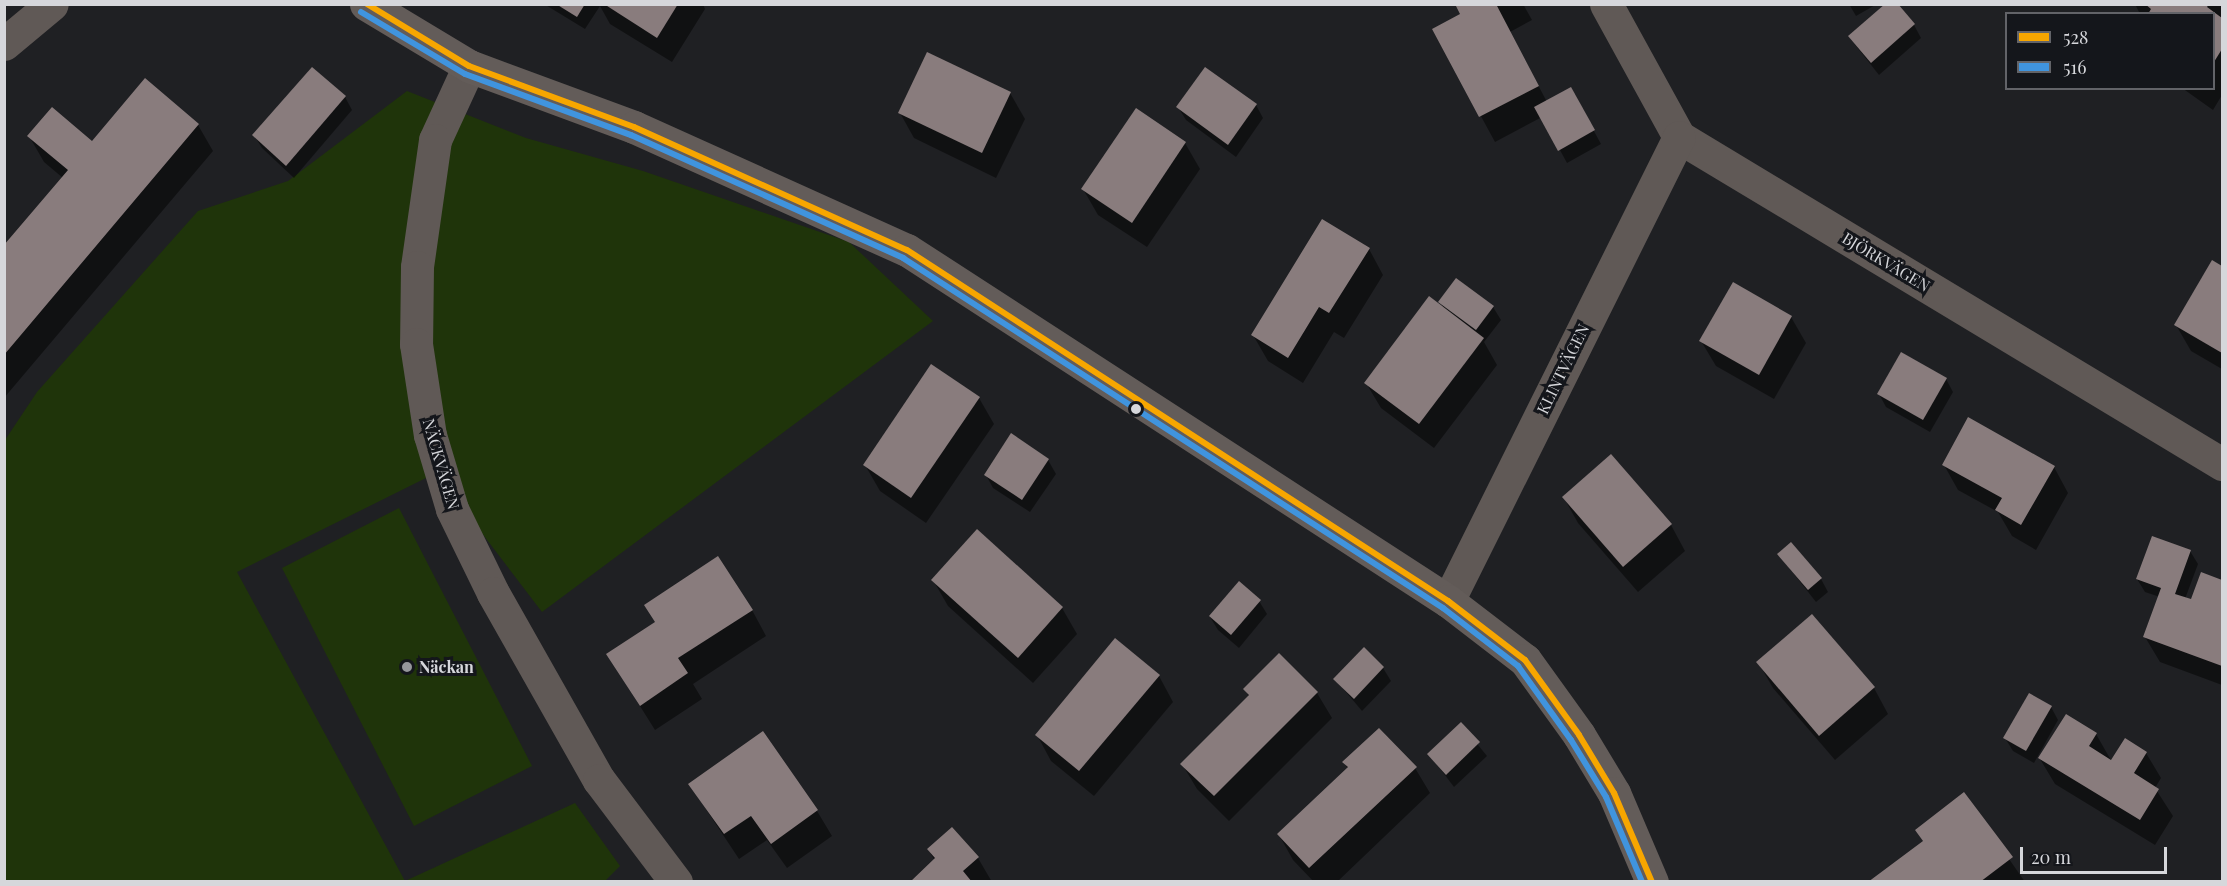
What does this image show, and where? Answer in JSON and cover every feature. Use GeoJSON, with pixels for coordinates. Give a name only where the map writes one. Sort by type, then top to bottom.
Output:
{"type":"FeatureCollection","features":[{"type":"Feature","properties":{"kind":"street"},"geometry":{"type":"LineString","coordinates":[[4,44],[52,4]]}},
{"type":"Feature","properties":{"kind":"street"},"geometry":{"type":"LineString","coordinates":[[366,4],[470,66],[634,127],[907,250],[1448,601],[1525,660],[1579,735],[1614,793],[1652,882]]}},
{"type":"Feature","properties":{"kind":"street"},"geometry":{"type":"LineString","coordinates":[[1606,4],[1679,137]]}},
{"type":"Feature","properties":{"kind":"street","name":"NÄCKVÄGEN"},"geometry":{"type":"LineString","coordinates":[[470,66],[435,140],[417,267],[416,344],[430,435],[452,509],[493,593],[599,780],[676,882]]}},
{"type":"Feature","properties":{"kind":"street","name":"BJÖRKVÄGEN"},"geometry":{"type":"LineString","coordinates":[[1679,137],[2223,464]]}},
{"type":"Feature","properties":{"kind":"street","name":"KLINTVÄGEN"},"geometry":{"type":"LineString","coordinates":[[1448,601],[1679,137]]}},
{"type":"Feature","properties":{"kind":"green space"},"geometry":{"type":"Polygon","coordinates":[[[407,91],[526,138],[643,171],[849,242],[933,321],[542,612],[436,473],[237,572],[405,881],[5,882],[5,440],[37,392],[198,211],[288,181],[407,91]]]}},
{"type":"Feature","properties":{"kind":"green space","name":"Näckan"},"geometry":{"type":"Polygon","coordinates":[[[399,508],[532,766],[414,826],[282,568],[399,508]]]}},
{"type":"Feature","properties":{"kind":"green space"},"geometry":{"type":"Polygon","coordinates":[[[575,803],[620,866],[605,881],[405,881],[575,803]]]}},
{"type":"Feature","properties":{"kind":"building"},"geometry":{"type":"Polygon","coordinates":[[[556,4],[585,4],[577,17],[556,4]]]}},
{"type":"Feature","properties":{"kind":"building"},"geometry":{"type":"Polygon","coordinates":[[[604,4],[678,4],[657,38],[604,4]]]}},
{"type":"Feature","properties":{"kind":"building"},"geometry":{"type":"Polygon","coordinates":[[[1455,4],[1496,4],[1539,86],[1479,117],[1432,29],[1460,14],[1455,4]]]}},
{"type":"Feature","properties":{"kind":"building"},"geometry":{"type":"Polygon","coordinates":[[[1885,4],[1898,4],[1915,24],[1871,63],[1848,36],[1885,4]]]}},
{"type":"Feature","properties":{"kind":"building"},"geometry":{"type":"Polygon","coordinates":[[[2145,4],[2209,4],[2207,7],[2214,12],[2149,12],[2151,9],[2145,4]]]}},
{"type":"Feature","properties":{"kind":"building"},"geometry":{"type":"Polygon","coordinates":[[[2215,13],[2222,18],[2222,49],[2215,60],[2215,13]]]}},
{"type":"Feature","properties":{"kind":"building"},"geometry":{"type":"Polygon","coordinates":[[[927,52],[1011,92],[982,153],[898,113],[927,52]]]}},
{"type":"Feature","properties":{"kind":"building"},"geometry":{"type":"Polygon","coordinates":[[[312,67],[346,96],[286,166],[252,135],[312,67]]]}},
{"type":"Feature","properties":{"kind":"building"},"geometry":{"type":"Polygon","coordinates":[[[1205,67],[1257,104],[1228,145],[1176,107],[1205,67]]]}},
{"type":"Feature","properties":{"kind":"building"},"geometry":{"type":"Polygon","coordinates":[[[145,78],[199,124],[4,355],[4,245],[68,170],[27,136],[52,107],[92,141],[145,78]]]}},
{"type":"Feature","properties":{"kind":"building"},"geometry":{"type":"Polygon","coordinates":[[[1571,87],[1595,130],[1558,151],[1534,107],[1571,87]]]}},
{"type":"Feature","properties":{"kind":"building"},"geometry":{"type":"Polygon","coordinates":[[[1136,108],[1186,142],[1132,223],[1081,189],[1136,108]]]}},
{"type":"Feature","properties":{"kind":"building"},"geometry":{"type":"Polygon","coordinates":[[[1322,219],[1370,248],[1329,313],[1319,307],[1288,358],[1251,335],[1322,219]]]}},
{"type":"Feature","properties":{"kind":"building"},"geometry":{"type":"Polygon","coordinates":[[[2212,260],[2222,266],[2222,353],[2174,325],[2212,260]]]}},
{"type":"Feature","properties":{"kind":"building"},"geometry":{"type":"Polygon","coordinates":[[[1456,278],[1494,306],[1476,330],[1438,302],[1456,278]]]}},
{"type":"Feature","properties":{"kind":"building"},"geometry":{"type":"Polygon","coordinates":[[[1733,282],[1792,316],[1759,375],[1699,341],[1733,282]]]}},
{"type":"Feature","properties":{"kind":"building"},"geometry":{"type":"Polygon","coordinates":[[[1429,296],[1484,338],[1419,424],[1364,383],[1429,296]]]}},
{"type":"Feature","properties":{"kind":"building"},"geometry":{"type":"Polygon","coordinates":[[[1901,352],[1947,378],[1923,420],[1877,394],[1901,352]]]}},
{"type":"Feature","properties":{"kind":"building"},"geometry":{"type":"Polygon","coordinates":[[[931,364],[980,397],[911,498],[863,465],[931,364]]]}},
{"type":"Feature","properties":{"kind":"building"},"geometry":{"type":"Polygon","coordinates":[[[1968,417],[2055,466],[2021,525],[1995,510],[2002,498],[1942,465],[1968,417]]]}},
{"type":"Feature","properties":{"kind":"building"},"geometry":{"type":"Polygon","coordinates":[[[1011,433],[1049,459],[1022,500],[984,475],[1011,433]]]}},
{"type":"Feature","properties":{"kind":"building"},"geometry":{"type":"Polygon","coordinates":[[[1611,454],[1672,524],[1623,567],[1562,497],[1611,454]]]}},
{"type":"Feature","properties":{"kind":"building"},"geometry":{"type":"Polygon","coordinates":[[[977,529],[1063,607],[1018,658],[931,580],[977,529]]]}},
{"type":"Feature","properties":{"kind":"building"},"geometry":{"type":"Polygon","coordinates":[[[2152,536],[2191,550],[2175,594],[2191,599],[2201,572],[2222,580],[2222,666],[2143,637],[2161,588],[2136,579],[2152,536]]]}},
{"type":"Feature","properties":{"kind":"building"},"geometry":{"type":"Polygon","coordinates":[[[1791,542],[1822,578],[1808,590],[1777,554],[1791,542]]]}},
{"type":"Feature","properties":{"kind":"building"},"geometry":{"type":"Polygon","coordinates":[[[718,556],[753,610],[678,658],[688,673],[640,706],[606,654],[655,622],[644,605],[718,556]]]}},
{"type":"Feature","properties":{"kind":"building"},"geometry":{"type":"Polygon","coordinates":[[[1239,581],[1261,600],[1231,635],[1209,616],[1239,581]]]}},
{"type":"Feature","properties":{"kind":"building"},"geometry":{"type":"Polygon","coordinates":[[[1812,614],[1875,687],[1819,736],[1756,662],[1812,614]]]}},
{"type":"Feature","properties":{"kind":"building"},"geometry":{"type":"Polygon","coordinates":[[[1115,638],[1160,675],[1079,771],[1035,735],[1115,638]]]}},
{"type":"Feature","properties":{"kind":"building"},"geometry":{"type":"Polygon","coordinates":[[[1364,647],[1384,667],[1354,699],[1333,679],[1364,647]]]}},
{"type":"Feature","properties":{"kind":"building"},"geometry":{"type":"Polygon","coordinates":[[[1279,653],[1318,692],[1214,796],[1180,764],[1249,695],[1243,689],[1279,653]]]}},
{"type":"Feature","properties":{"kind":"building"},"geometry":{"type":"Polygon","coordinates":[[[2029,693],[2052,706],[2026,751],[2003,738],[2029,693]]]}},
{"type":"Feature","properties":{"kind":"building"},"geometry":{"type":"Polygon","coordinates":[[[2066,714],[2097,733],[2089,746],[2111,760],[2125,738],[2147,752],[2134,773],[2159,789],[2140,820],[2038,758],[2066,714]]]}},
{"type":"Feature","properties":{"kind":"building"},"geometry":{"type":"Polygon","coordinates":[[[1461,722],[1480,742],[1446,775],[1427,754],[1461,722]]]}},
{"type":"Feature","properties":{"kind":"building"},"geometry":{"type":"Polygon","coordinates":[[[1379,728],[1417,767],[1309,868],[1277,834],[1348,767],[1342,762],[1379,728]]]}},
{"type":"Feature","properties":{"kind":"building"},"geometry":{"type":"Polygon","coordinates":[[[763,731],[818,810],[771,844],[751,816],[724,834],[688,784],[763,731]]]}},
{"type":"Feature","properties":{"kind":"building"},"geometry":{"type":"Polygon","coordinates":[[[1964,792],[2013,857],[1980,882],[1868,882],[1923,841],[1915,830],[1964,792]]]}},
{"type":"Feature","properties":{"kind":"building"},"geometry":{"type":"Polygon","coordinates":[[[952,827],[979,857],[963,871],[972,882],[910,882],[935,858],[927,849],[952,827]]]}},
{"type":"Feature","properties":{"kind":"transit line","name":"528"},"geometry":{"type":"LineString","coordinates":[[367,4],[469,66],[634,127],[907,250],[1448,601],[1525,660],[1579,735],[1614,793],[1652,882]]}},
{"type":"Feature","properties":{"kind":"transit line","name":"516"},"geometry":{"type":"LineString","coordinates":[[361,12],[465,74],[631,135],[903,258],[1443,608],[1518,666],[1571,740],[1606,797],[1642,882]]}},
{"type":"Feature","properties":{"kind":"place","name":"Näckan"},"geometry":{"type":"Point","coordinates":[407,667]}}]}
